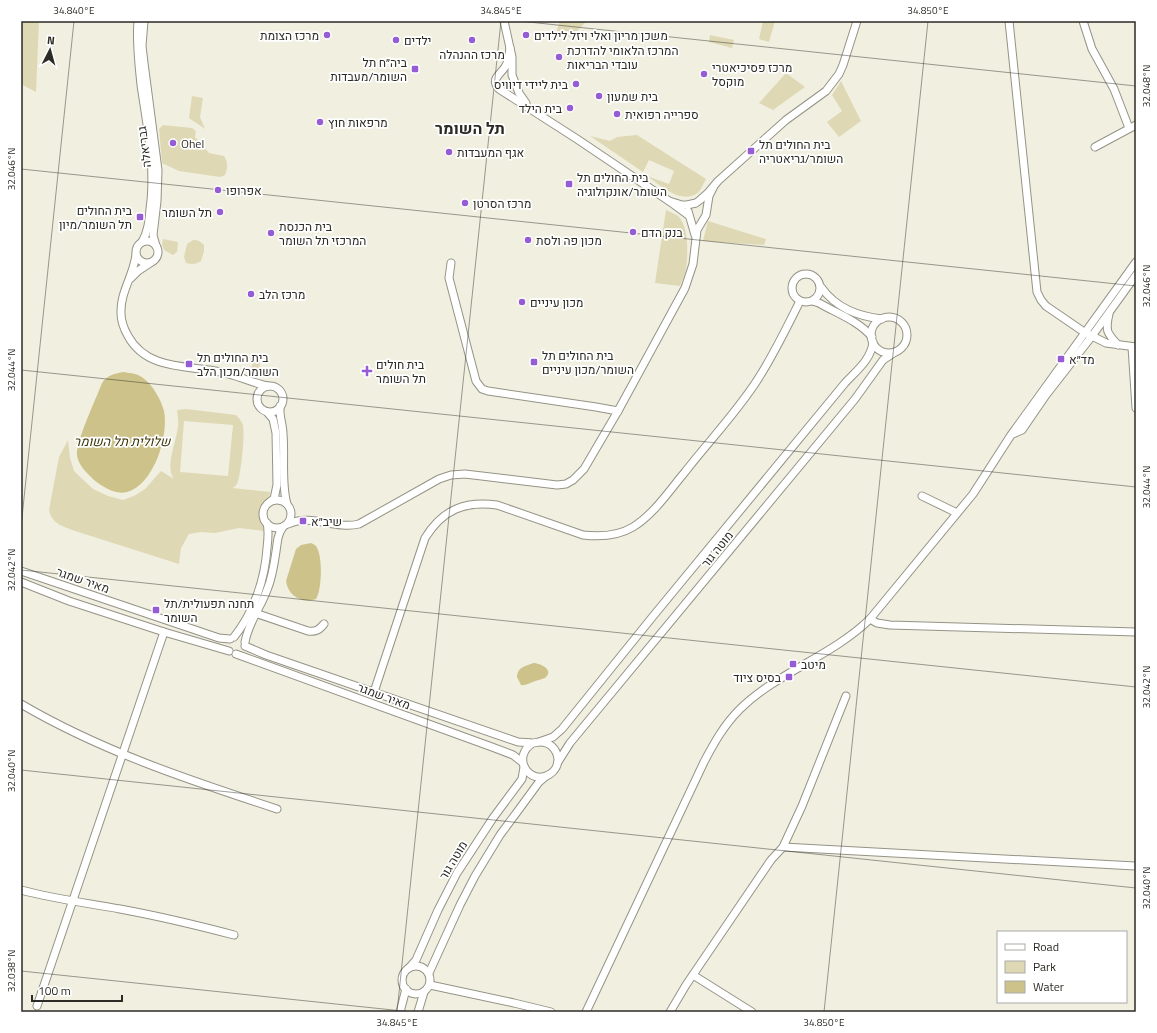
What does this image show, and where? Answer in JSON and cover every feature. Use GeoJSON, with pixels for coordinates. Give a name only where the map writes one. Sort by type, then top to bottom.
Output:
{"type":"FeatureCollection","features":[{"type":"Feature","properties":{"kind":"street","name":"גבריאלה"},"geometry":{"type":"LineString","coordinates":[[138,21],[138,55],[150,148],[152,177],[152,201],[149,223],[142,242]]}},
{"type":"Feature","properties":{"kind":"street","name":"גבריאלה"},"geometry":{"type":"LineString","coordinates":[[144,21],[143,54],[158,171],[157,201],[153,235],[156,246]]}},
{"type":"Feature","properties":{"kind":"street"},"geometry":{"type":"LineString","coordinates":[[503,91],[513,88],[514,78],[512,57],[504,21]]}},
{"type":"Feature","properties":{"kind":"street"},"geometry":{"type":"LineString","coordinates":[[669,201],[682,205],[694,203],[705,197],[718,181],[786,120],[828,89],[839,74],[843,65],[856,21]]}},
{"type":"Feature","properties":{"kind":"street"},"geometry":{"type":"LineString","coordinates":[[1009,21],[1037,292],[1046,306],[1084,332],[1106,343],[1134,347],[1136,408]]}},
{"type":"Feature","properties":{"kind":"street"},"geometry":{"type":"LineString","coordinates":[[1083,21],[1092,49],[1114,89],[1132,127],[1095,146]]}},
{"type":"Feature","properties":{"kind":"street"},"geometry":{"type":"LineString","coordinates":[[510,48],[508,63],[496,77],[495,83],[499,89],[669,201],[690,217],[698,221],[704,218]]}},
{"type":"Feature","properties":{"kind":"street"},"geometry":{"type":"LineString","coordinates":[[501,73],[508,72],[514,78],[522,99],[532,110]]}},
{"type":"Feature","properties":{"kind":"street"},"geometry":{"type":"LineString","coordinates":[[244,380],[254,389],[258,406],[267,412],[273,419],[276,433],[277,485],[274,499],[267,504],[263,512],[263,516],[271,527],[275,528],[285,526],[300,520],[312,520],[346,525],[359,524],[439,480],[459,473],[557,486],[566,484],[579,475],[584,469],[618,411],[685,288],[692,268],[699,224],[704,218],[709,196],[713,188]]}},
{"type":"Feature","properties":{"kind":"street"},"geometry":{"type":"LineString","coordinates":[[694,203],[703,206],[706,210]]}},
{"type":"Feature","properties":{"kind":"street"},"geometry":{"type":"LineString","coordinates":[[694,203],[688,210],[696,237]]}},
{"type":"Feature","properties":{"kind":"street"},"geometry":{"type":"LineString","coordinates":[[126,286],[138,270],[152,262],[157,256],[158,249],[150,241],[142,242],[137,247],[134,266],[126,286],[122,301],[121,319],[130,340],[149,357],[164,364],[218,371],[244,380],[276,388],[281,393],[283,400],[280,406],[274,411],[267,412]]}},
{"type":"Feature","properties":{"kind":"street"},"geometry":{"type":"LineString","coordinates":[[136,254],[142,262],[152,262]]}},
{"type":"Feature","properties":{"kind":"street"},"geometry":{"type":"LineString","coordinates":[[586,1012],[704,762],[716,740],[729,722],[752,698],[771,684],[837,646],[870,619],[973,494],[1010,435],[1136,262]]}},
{"type":"Feature","properties":{"kind":"street"},"geometry":{"type":"LineString","coordinates":[[451,263],[449,278],[476,381],[482,388],[488,391],[618,411]]}},
{"type":"Feature","properties":{"kind":"street"},"geometry":{"type":"LineString","coordinates":[[882,319],[864,316],[847,310],[834,303],[821,287],[819,281],[813,276],[804,274],[799,276],[793,283],[792,289],[795,297],[800,301],[819,303],[867,331],[881,351],[890,353],[895,352]]}},
{"type":"Feature","properties":{"kind":"street"},"geometry":{"type":"LineString","coordinates":[[1010,435],[1022,430],[1046,395],[1092,336],[1136,275]]}},
{"type":"Feature","properties":{"kind":"street"},"geometry":{"type":"LineString","coordinates":[[812,302],[818,296],[821,287]]}},
{"type":"Feature","properties":{"kind":"street"},"geometry":{"type":"LineString","coordinates":[[374,692],[425,538],[440,519],[458,508],[471,504],[484,504],[497,506],[583,535],[608,536],[632,528],[652,512],[741,403],[758,378],[800,301]]}},
{"type":"Feature","properties":{"kind":"street"},"geometry":{"type":"LineString","coordinates":[[1109,311],[1106,326],[1107,331],[1118,345]]}},
{"type":"Feature","properties":{"kind":"street","name":"מוטה גור"},"geometry":{"type":"LineString","coordinates":[[536,742],[553,737],[562,728],[829,403],[868,359],[872,350],[872,330],[875,325],[882,319],[892,318],[898,320],[907,334],[902,348],[883,360],[855,399],[570,743],[558,762]]}},
{"type":"Feature","properties":{"kind":"street"},"geometry":{"type":"LineString","coordinates":[[257,397],[261,390],[268,386]]}},
{"type":"Feature","properties":{"kind":"street"},"geometry":{"type":"LineString","coordinates":[[267,523],[268,535],[263,579],[243,625],[227,643],[232,653],[243,651],[247,630],[267,592],[272,578],[280,532],[292,517],[285,493],[284,440],[280,406]]}},
{"type":"Feature","properties":{"kind":"street"},"geometry":{"type":"LineString","coordinates":[[922,496],[957,513]]}},
{"type":"Feature","properties":{"kind":"street"},"geometry":{"type":"LineString","coordinates":[[271,501],[280,500],[298,514],[312,520]]}},
{"type":"Feature","properties":{"kind":"street","name":"מאיר שמגר"},"geometry":{"type":"LineString","coordinates":[[21,571],[219,638],[232,638]]}},
{"type":"Feature","properties":{"kind":"street","name":"מאיר שמגר"},"geometry":{"type":"LineString","coordinates":[[21,582],[69,601],[232,653],[513,755],[523,764]]}},
{"type":"Feature","properties":{"kind":"street"},"geometry":{"type":"LineString","coordinates":[[69,601],[73,588]]}},
{"type":"Feature","properties":{"kind":"street"},"geometry":{"type":"LineString","coordinates":[[255,613],[314,632],[319,630],[324,624]]}},
{"type":"Feature","properties":{"kind":"street"},"geometry":{"type":"LineString","coordinates":[[870,619],[877,623],[890,625],[1136,632]]}},
{"type":"Feature","properties":{"kind":"street"},"geometry":{"type":"LineString","coordinates":[[37,1006],[164,632]]}},
{"type":"Feature","properties":{"kind":"street"},"geometry":{"type":"LineString","coordinates":[[232,638],[240,637],[245,644]]}},
{"type":"Feature","properties":{"kind":"street","name":"מאיר שמגר"},"geometry":{"type":"LineString","coordinates":[[245,644],[266,655],[518,742],[536,742]]}},
{"type":"Feature","properties":{"kind":"street"},"geometry":{"type":"LineString","coordinates":[[670,1012],[693,975],[771,860],[783,847],[813,781],[846,696]]}},
{"type":"Feature","properties":{"kind":"street"},"geometry":{"type":"LineString","coordinates":[[21,704],[57,724],[123,754],[180,777],[277,809]]}},
{"type":"Feature","properties":{"kind":"street"},"geometry":{"type":"LineString","coordinates":[[429,973],[475,876],[516,813],[539,782],[553,772],[558,762],[555,750],[545,742],[536,742],[528,746],[524,751],[523,764],[531,775],[536,777],[545,777]]}},
{"type":"Feature","properties":{"kind":"street","name":"מוטה גור"},"geometry":{"type":"LineString","coordinates":[[409,968],[416,960],[438,910],[457,873],[492,818],[522,779],[523,764]]}},
{"type":"Feature","properties":{"kind":"street"},"geometry":{"type":"LineString","coordinates":[[783,847],[1135,866]]}},
{"type":"Feature","properties":{"kind":"street"},"geometry":{"type":"LineString","coordinates":[[21,890],[184,922],[234,935]]}},
{"type":"Feature","properties":{"kind":"street"},"geometry":{"type":"LineString","coordinates":[[418,1012],[424,992],[430,985],[431,981],[429,973],[420,966],[406,970],[402,977],[402,981],[406,989],[415,994],[424,992]]}},
{"type":"Feature","properties":{"kind":"street"},"geometry":{"type":"LineString","coordinates":[[693,975],[752,1012]]}},
{"type":"Feature","properties":{"kind":"street"},"geometry":{"type":"LineString","coordinates":[[430,985],[551,1012]]}},
{"type":"Feature","properties":{"kind":"street"},"geometry":{"type":"LineString","coordinates":[[400,1012],[406,989]]}},
{"type":"Feature","properties":{"kind":"green space"},"geometry":{"type":"Polygon","coordinates":[[[21,21],[39,21],[36,92],[21,84],[21,21]]]}},
{"type":"Feature","properties":{"kind":"green space"},"geometry":{"type":"Polygon","coordinates":[[[560,21],[583,21],[585,23],[571,37],[556,33],[560,21]]]}},
{"type":"Feature","properties":{"kind":"green space"},"geometry":{"type":"Polygon","coordinates":[[[763,21],[775,21],[769,42],[759,39],[763,21]]]}},
{"type":"Feature","properties":{"kind":"green space"},"geometry":{"type":"Polygon","coordinates":[[[710,35],[734,40],[732,48],[709,42],[710,35]]]}},
{"type":"Feature","properties":{"kind":"green space"},"geometry":{"type":"Polygon","coordinates":[[[786,73],[805,87],[773,110],[759,103],[786,73]]]}},
{"type":"Feature","properties":{"kind":"green space"},"geometry":{"type":"Polygon","coordinates":[[[841,81],[861,121],[839,137],[827,122],[842,111],[832,95],[841,81]]]}},
{"type":"Feature","properties":{"kind":"green space"},"geometry":{"type":"Polygon","coordinates":[[[192,96],[203,98],[200,117],[205,129],[189,118],[192,96]]]}},
{"type":"Feature","properties":{"kind":"green space"},"geometry":{"type":"Polygon","coordinates":[[[163,125],[192,128],[196,131],[195,137],[209,153],[224,156],[227,165],[225,175],[220,177],[179,171],[162,163],[159,129],[163,125]]]}},
{"type":"Feature","properties":{"kind":"green space"},"geometry":{"type":"Polygon","coordinates":[[[637,135],[706,179],[699,191],[696,194],[683,197],[670,192],[647,176],[669,184],[674,171],[649,160],[643,172],[590,136],[610,141],[617,137],[637,135]]]}},
{"type":"Feature","properties":{"kind":"green space"},"geometry":{"type":"Polygon","coordinates":[[[666,210],[678,216],[682,221],[686,233],[687,262],[680,286],[655,283],[666,210]]]}},
{"type":"Feature","properties":{"kind":"green space"},"geometry":{"type":"Polygon","coordinates":[[[708,221],[766,239],[764,245],[703,241],[708,221]]]}},
{"type":"Feature","properties":{"kind":"green space"},"geometry":{"type":"Polygon","coordinates":[[[163,239],[178,242],[177,252],[173,255],[164,250],[162,244],[163,239]]]}},
{"type":"Feature","properties":{"kind":"green space"},"geometry":{"type":"Polygon","coordinates":[[[193,240],[199,241],[204,245],[204,251],[201,261],[190,264],[186,263],[184,257],[187,244],[193,240]]]}},
{"type":"Feature","properties":{"kind":"green space"},"geometry":{"type":"Polygon","coordinates":[[[255,361],[260,363],[259,371],[251,369],[253,362],[255,361]]]}},
{"type":"Feature","properties":{"kind":"green space"},"geometry":{"type":"Polygon","coordinates":[[[186,409],[236,415],[240,419],[243,425],[241,464],[237,484],[232,488],[270,492],[264,531],[239,528],[215,533],[201,532],[189,534],[181,548],[179,564],[72,530],[54,521],[49,510],[59,457],[68,440],[70,458],[74,471],[93,489],[108,496],[123,500],[134,496],[145,489],[161,471],[174,479],[171,474],[170,463],[178,426],[177,410],[186,409]],[[184,421],[180,472],[228,476],[233,425],[184,421]]]}},
{"type":"Feature","properties":{"kind":"water","name":"שלולית תל השומר"},"geometry":{"type":"Polygon","coordinates":[[[123,372],[138,375],[148,382],[163,406],[165,421],[162,445],[152,470],[145,480],[137,487],[123,493],[109,490],[94,480],[81,465],[77,455],[83,430],[102,383],[111,375],[123,372]]]}},
{"type":"Feature","properties":{"kind":"water"},"geometry":{"type":"Polygon","coordinates":[[[311,543],[316,546],[320,557],[320,588],[316,599],[306,600],[296,598],[287,586],[286,581],[296,549],[301,545],[311,543]]]}},
{"type":"Feature","properties":{"kind":"water"},"geometry":{"type":"Polygon","coordinates":[[[533,663],[539,664],[545,668],[548,675],[537,681],[521,685],[517,677],[520,669],[533,663]]]}},
{"type":"Feature","properties":{"kind":"place","name":"מרכז הצומת"},"geometry":{"type":"Point","coordinates":[327,35]}},
{"type":"Feature","properties":{"kind":"place","name":"משכן מריון ואלי ויזל לילדים"},"geometry":{"type":"Point","coordinates":[526,35]}},
{"type":"Feature","properties":{"kind":"place","name":"ילדים"},"geometry":{"type":"Point","coordinates":[396,40]}},
{"type":"Feature","properties":{"kind":"place","name":"מרכז ההנהלה"},"geometry":{"type":"Point","coordinates":[472,40]}},
{"type":"Feature","properties":{"kind":"place","name":"המרכז הלאומי להדרכת עובדי הבריאות"},"geometry":{"type":"Point","coordinates":[559,57]}},
{"type":"Feature","properties":{"kind":"place","name":"ביה״ח תל השומר/מעבדות"},"geometry":{"type":"Point","coordinates":[415,69]}},
{"type":"Feature","properties":{"kind":"place","name":"מרכז פסיכיאטרי מוקסל"},"geometry":{"type":"Point","coordinates":[704,74]}},
{"type":"Feature","properties":{"kind":"place","name":"בית ליידי דיוויס"},"geometry":{"type":"Point","coordinates":[576,84]}},
{"type":"Feature","properties":{"kind":"place","name":"בית שמעון"},"geometry":{"type":"Point","coordinates":[599,96]}},
{"type":"Feature","properties":{"kind":"place","name":"בית הילד"},"geometry":{"type":"Point","coordinates":[570,108]}},
{"type":"Feature","properties":{"kind":"place","name":"ספרייה רפואית"},"geometry":{"type":"Point","coordinates":[617,114]}},
{"type":"Feature","properties":{"kind":"place","name":"מרפאות חוץ"},"geometry":{"type":"Point","coordinates":[320,122]}},
{"type":"Feature","properties":{"kind":"place","name":"Ohel"},"geometry":{"type":"Point","coordinates":[173,143]}},
{"type":"Feature","properties":{"kind":"place","name":"בית החולים תל השומר/גריאטריה"},"geometry":{"type":"Point","coordinates":[751,151]}},
{"type":"Feature","properties":{"kind":"place","name":"אגף המעבדות"},"geometry":{"type":"Point","coordinates":[449,152]}},
{"type":"Feature","properties":{"kind":"place","name":"בית החולים תל השומר/אונקולוגיה"},"geometry":{"type":"Point","coordinates":[569,184]}},
{"type":"Feature","properties":{"kind":"place","name":"אפרופו"},"geometry":{"type":"Point","coordinates":[218,190]}},
{"type":"Feature","properties":{"kind":"place","name":"מרכז הסרטן"},"geometry":{"type":"Point","coordinates":[465,203]}},
{"type":"Feature","properties":{"kind":"place","name":"תל השומר"},"geometry":{"type":"Point","coordinates":[220,212]}},
{"type":"Feature","properties":{"kind":"place","name":"בית החולים תל השומר/מיון"},"geometry":{"type":"Point","coordinates":[140,217]}},
{"type":"Feature","properties":{"kind":"place","name":"בנק הדם"},"geometry":{"type":"Point","coordinates":[633,232]}},
{"type":"Feature","properties":{"kind":"place","name":"בית הכנסת המרכזי תל השומר"},"geometry":{"type":"Point","coordinates":[271,233]}},
{"type":"Feature","properties":{"kind":"place","name":"מכון פה ולסת"},"geometry":{"type":"Point","coordinates":[528,240]}},
{"type":"Feature","properties":{"kind":"place","name":"מרכז הלב"},"geometry":{"type":"Point","coordinates":[251,294]}},
{"type":"Feature","properties":{"kind":"place","name":"מכון עיניים"},"geometry":{"type":"Point","coordinates":[522,302]}},
{"type":"Feature","properties":{"kind":"place","name":"מד״א"},"geometry":{"type":"Point","coordinates":[1061,359]}},
{"type":"Feature","properties":{"kind":"place","name":"בית החולים תל השומר/מכון עיניים"},"geometry":{"type":"Point","coordinates":[534,362]}},
{"type":"Feature","properties":{"kind":"place","name":"בית החולים תל השומר/מכון הלב"},"geometry":{"type":"Point","coordinates":[189,364]}},
{"type":"Feature","properties":{"kind":"place","name":"בית חולים תל השומר"},"geometry":{"type":"Point","coordinates":[367,371]}},
{"type":"Feature","properties":{"kind":"place","name":"שיב״א"},"geometry":{"type":"Point","coordinates":[303,521]}},
{"type":"Feature","properties":{"kind":"place","name":"תחנה תפעולית/תל השומר"},"geometry":{"type":"Point","coordinates":[156,610]}},
{"type":"Feature","properties":{"kind":"place","name":"מיטב"},"geometry":{"type":"Point","coordinates":[793,664]}},
{"type":"Feature","properties":{"kind":"place","name":"בסיס ציוד"},"geometry":{"type":"Point","coordinates":[789,677]}},
{"type":"Feature","properties":{"kind":"district","name":"תל השומר"},"geometry":{"type":"Point","coordinates":[470,128]}}]}
